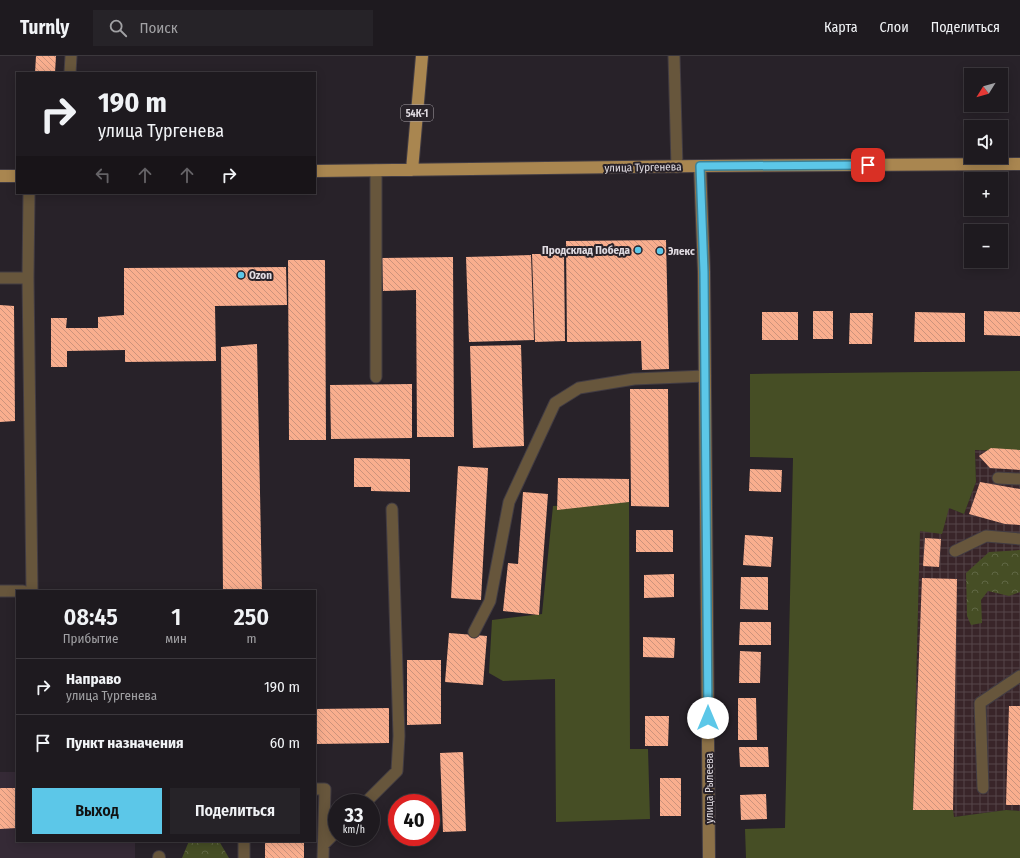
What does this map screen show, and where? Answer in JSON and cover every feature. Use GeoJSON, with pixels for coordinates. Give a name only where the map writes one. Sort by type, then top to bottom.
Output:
{"type":"FeatureCollection","features":[{"type":"Feature","properties":{"kind":"main road","name":"54К-1"},"geometry":{"type":"LineString","coordinates":[[412,170],[422,56]]}},
{"type":"Feature","properties":{"kind":"main road","name":"улица Тургенева"},"geometry":{"type":"LineString","coordinates":[[316,171],[1020,164]]}},
{"type":"Feature","properties":{"kind":"main road"},"geometry":{"type":"LineString","coordinates":[[0,176],[16,176]]}},
{"type":"Feature","properties":{"kind":"street","name":"улица Рылеева"},"geometry":{"type":"LineString","coordinates":[[700,166],[704,272],[710,858]]}},
{"type":"Feature","properties":{"kind":"lane"},"geometry":{"type":"LineString","coordinates":[[70,72],[71,56]]}},
{"type":"Feature","properties":{"kind":"lane"},"geometry":{"type":"LineString","coordinates":[[674,56],[677,167]]}},
{"type":"Feature","properties":{"kind":"lane"},"geometry":{"type":"LineString","coordinates":[[376,170],[376,377]]}},
{"type":"Feature","properties":{"kind":"lane"},"geometry":{"type":"LineString","coordinates":[[29,194],[28,278],[32,590]]}},
{"type":"Feature","properties":{"kind":"lane"},"geometry":{"type":"LineString","coordinates":[[0,278],[28,278]]}},
{"type":"Feature","properties":{"kind":"lane"},"geometry":{"type":"LineString","coordinates":[[474,632],[490,601],[509,502],[555,403],[579,388],[634,379],[705,376]]}},
{"type":"Feature","properties":{"kind":"lane"},"geometry":{"type":"LineString","coordinates":[[998,478],[1020,479]]}},
{"type":"Feature","properties":{"kind":"lane"},"geometry":{"type":"LineString","coordinates":[[374,794],[397,771],[399,736],[392,509]]}},
{"type":"Feature","properties":{"kind":"lane"},"geometry":{"type":"LineString","coordinates":[[955,551],[986,536],[1020,539]]}},
{"type":"Feature","properties":{"kind":"lane"},"geometry":{"type":"LineString","coordinates":[[0,591],[16,591]]}},
{"type":"Feature","properties":{"kind":"lane"},"geometry":{"type":"LineString","coordinates":[[983,788],[980,703],[1020,676]]}},
{"type":"Feature","properties":{"kind":"lane"},"geometry":{"type":"LineString","coordinates":[[316,789],[325,789],[323,858]]}},
{"type":"Feature","properties":{"kind":"lane"},"geometry":{"type":"LineString","coordinates":[[324,844],[328,840]]}},
{"type":"Feature","properties":{"kind":"lane"},"geometry":{"type":"LineString","coordinates":[[244,842],[244,858]]}},
{"type":"Feature","properties":{"kind":"shaded area"},"geometry":{"type":"Polygon","coordinates":[[[975,450],[1020,452],[1020,811],[1006,810],[954,817],[913,810],[920,531],[949,508],[964,514],[976,482],[975,450]]]}},
{"type":"Feature","properties":{"kind":"shaded area"},"geometry":{"type":"Polygon","coordinates":[[[0,772],[16,772],[16,842],[135,842],[135,858],[0,858],[0,772]]]}},
{"type":"Feature","properties":{"kind":"green space"},"geometry":{"type":"Polygon","coordinates":[[[1020,371],[1020,452],[975,450],[976,482],[964,514],[949,508],[942,534],[920,531],[913,809],[953,810],[954,817],[1006,810],[1020,811],[1020,858],[746,858],[745,829],[785,828],[793,458],[750,457],[750,374],[1020,371]]]}},
{"type":"Feature","properties":{"kind":"green space"},"geometry":{"type":"Polygon","coordinates":[[[629,502],[630,749],[648,749],[650,819],[556,822],[555,679],[503,681],[489,673],[492,620],[542,614],[553,506],[629,502]]]}},
{"type":"Feature","properties":{"kind":"green space"},"geometry":{"type":"Polygon","coordinates":[[[1020,550],[1020,592],[1009,596],[988,591],[981,600],[982,623],[971,625],[967,616],[966,573],[989,552],[1020,550]]]}},
{"type":"Feature","properties":{"kind":"green space"},"geometry":{"type":"Polygon","coordinates":[[[189,842],[220,842],[229,858],[182,858],[189,842]]]}},
{"type":"Feature","properties":{"kind":"building"},"geometry":{"type":"Polygon","coordinates":[[[36,56],[56,56],[55,72],[35,72],[36,56]]]}},
{"type":"Feature","properties":{"kind":"building"},"geometry":{"type":"Polygon","coordinates":[[[666,240],[669,369],[642,370],[641,341],[567,342],[566,241],[666,240]]]}},
{"type":"Feature","properties":{"kind":"building"},"geometry":{"type":"Polygon","coordinates":[[[532,254],[564,254],[565,341],[535,342],[532,254]]]}},
{"type":"Feature","properties":{"kind":"building"},"geometry":{"type":"Polygon","coordinates":[[[531,255],[534,340],[469,342],[466,257],[531,255]]]}},
{"type":"Feature","properties":{"kind":"building"},"geometry":{"type":"Polygon","coordinates":[[[453,257],[454,437],[417,437],[416,290],[383,291],[382,258],[453,257]]]}},
{"type":"Feature","properties":{"kind":"building"},"geometry":{"type":"Polygon","coordinates":[[[288,260],[325,260],[326,440],[289,440],[288,260]]]}},
{"type":"Feature","properties":{"kind":"building"},"geometry":{"type":"Polygon","coordinates":[[[286,267],[287,305],[215,306],[216,361],[125,362],[125,350],[67,351],[67,367],[51,367],[51,318],[67,318],[66,328],[98,328],[98,317],[124,315],[124,268],[286,267]]]}},
{"type":"Feature","properties":{"kind":"building"},"geometry":{"type":"Polygon","coordinates":[[[0,305],[14,306],[15,421],[0,422],[0,305]]]}},
{"type":"Feature","properties":{"kind":"building"},"geometry":{"type":"Polygon","coordinates":[[[813,311],[833,311],[833,339],[813,339],[813,311]]]}},
{"type":"Feature","properties":{"kind":"building"},"geometry":{"type":"Polygon","coordinates":[[[984,311],[1020,312],[1020,336],[984,335],[984,311]]]}},
{"type":"Feature","properties":{"kind":"building"},"geometry":{"type":"Polygon","coordinates":[[[762,312],[798,312],[798,340],[762,340],[762,312]]]}},
{"type":"Feature","properties":{"kind":"building"},"geometry":{"type":"Polygon","coordinates":[[[915,312],[965,313],[965,342],[914,342],[915,312]]]}},
{"type":"Feature","properties":{"kind":"building"},"geometry":{"type":"Polygon","coordinates":[[[850,313],[873,313],[872,344],[849,344],[850,313]]]}},
{"type":"Feature","properties":{"kind":"building"},"geometry":{"type":"Polygon","coordinates":[[[257,344],[262,590],[223,590],[221,347],[257,344]]]}},
{"type":"Feature","properties":{"kind":"building"},"geometry":{"type":"Polygon","coordinates":[[[521,345],[524,446],[473,448],[470,346],[521,345]]]}},
{"type":"Feature","properties":{"kind":"building"},"geometry":{"type":"Polygon","coordinates":[[[412,384],[412,438],[331,439],[330,385],[412,384]]]}},
{"type":"Feature","properties":{"kind":"building"},"geometry":{"type":"Polygon","coordinates":[[[630,389],[668,389],[669,507],[631,506],[630,389]]]}},
{"type":"Feature","properties":{"kind":"building"},"geometry":{"type":"Polygon","coordinates":[[[991,448],[1020,450],[1020,470],[990,468],[979,456],[991,448]]]}},
{"type":"Feature","properties":{"kind":"building"},"geometry":{"type":"Polygon","coordinates":[[[354,458],[410,459],[410,492],[371,491],[371,487],[354,487],[354,458]]]}},
{"type":"Feature","properties":{"kind":"building"},"geometry":{"type":"Polygon","coordinates":[[[458,466],[488,468],[481,600],[451,598],[458,466]]]}},
{"type":"Feature","properties":{"kind":"building"},"geometry":{"type":"Polygon","coordinates":[[[750,469],[782,470],[781,492],[749,491],[750,469]]]}},
{"type":"Feature","properties":{"kind":"building"},"geometry":{"type":"Polygon","coordinates":[[[558,478],[629,479],[629,502],[557,510],[558,478]]]}},
{"type":"Feature","properties":{"kind":"building"},"geometry":{"type":"Polygon","coordinates":[[[980,482],[1020,489],[1020,525],[1005,524],[969,514],[980,482]]]}},
{"type":"Feature","properties":{"kind":"building"},"geometry":{"type":"Polygon","coordinates":[[[523,492],[548,494],[539,615],[503,611],[508,563],[518,564],[523,492]]]}},
{"type":"Feature","properties":{"kind":"building"},"geometry":{"type":"Polygon","coordinates":[[[636,530],[673,530],[673,552],[636,552],[636,530]]]}},
{"type":"Feature","properties":{"kind":"building"},"geometry":{"type":"Polygon","coordinates":[[[745,535],[773,537],[771,567],[743,565],[745,535]]]}},
{"type":"Feature","properties":{"kind":"building"},"geometry":{"type":"Polygon","coordinates":[[[925,538],[941,539],[939,567],[923,566],[925,538]]]}},
{"type":"Feature","properties":{"kind":"building"},"geometry":{"type":"Polygon","coordinates":[[[674,574],[674,597],[644,598],[644,575],[674,574]]]}},
{"type":"Feature","properties":{"kind":"building"},"geometry":{"type":"Polygon","coordinates":[[[741,577],[768,577],[768,610],[740,609],[741,577]]]}},
{"type":"Feature","properties":{"kind":"building"},"geometry":{"type":"Polygon","coordinates":[[[922,578],[957,579],[953,810],[913,810],[922,578]]]}},
{"type":"Feature","properties":{"kind":"building"},"geometry":{"type":"Polygon","coordinates":[[[740,622],[771,622],[771,645],[739,645],[740,622]]]}},
{"type":"Feature","properties":{"kind":"building"},"geometry":{"type":"Polygon","coordinates":[[[449,633],[487,636],[483,685],[445,682],[449,633]]]}},
{"type":"Feature","properties":{"kind":"building"},"geometry":{"type":"Polygon","coordinates":[[[643,637],[675,638],[674,658],[643,657],[643,637]]]}},
{"type":"Feature","properties":{"kind":"building"},"geometry":{"type":"Polygon","coordinates":[[[740,651],[761,652],[760,683],[739,683],[740,651]]]}},
{"type":"Feature","properties":{"kind":"building"},"geometry":{"type":"Polygon","coordinates":[[[407,660],[441,660],[441,724],[407,725],[407,660]]]}},
{"type":"Feature","properties":{"kind":"building"},"geometry":{"type":"Polygon","coordinates":[[[738,698],[756,698],[757,740],[738,740],[738,698]]]}},
{"type":"Feature","properties":{"kind":"building"},"geometry":{"type":"Polygon","coordinates":[[[1009,706],[1020,706],[1020,805],[1006,805],[1009,706]]]}},
{"type":"Feature","properties":{"kind":"building"},"geometry":{"type":"Polygon","coordinates":[[[389,708],[389,743],[316,744],[316,709],[389,708]]]}},
{"type":"Feature","properties":{"kind":"building"},"geometry":{"type":"Polygon","coordinates":[[[645,716],[669,716],[668,746],[645,746],[645,716]]]}},
{"type":"Feature","properties":{"kind":"building"},"geometry":{"type":"Polygon","coordinates":[[[739,747],[768,747],[769,767],[740,767],[739,747]]]}},
{"type":"Feature","properties":{"kind":"building"},"geometry":{"type":"Polygon","coordinates":[[[463,752],[466,831],[443,832],[440,753],[463,752]]]}},
{"type":"Feature","properties":{"kind":"building"},"geometry":{"type":"Polygon","coordinates":[[[660,778],[681,778],[681,816],[660,816],[660,778]]]}},
{"type":"Feature","properties":{"kind":"building"},"geometry":{"type":"Polygon","coordinates":[[[0,788],[16,788],[16,828],[0,829],[0,788]]]}},
{"type":"Feature","properties":{"kind":"building"},"geometry":{"type":"Polygon","coordinates":[[[766,794],[767,819],[741,820],[740,795],[766,794]]]}},
{"type":"Feature","properties":{"kind":"building"},"geometry":{"type":"Polygon","coordinates":[[[265,842],[304,842],[304,858],[265,858],[265,842]]]}},
{"type":"Feature","properties":{"kind":"place","name":"Продсклад Победа"},"geometry":{"type":"Point","coordinates":[638,250]}},
{"type":"Feature","properties":{"kind":"place","name":"Элекс"},"geometry":{"type":"Point","coordinates":[660,251]}},
{"type":"Feature","properties":{"kind":"place","name":"Ozon"},"geometry":{"type":"Point","coordinates":[241,275]}},
{"type":"Feature","properties":{"kind":"route"},"geometry":{"type":"LineString","coordinates":[[708,718],[704,272],[700,166],[868,165]]}}]}
